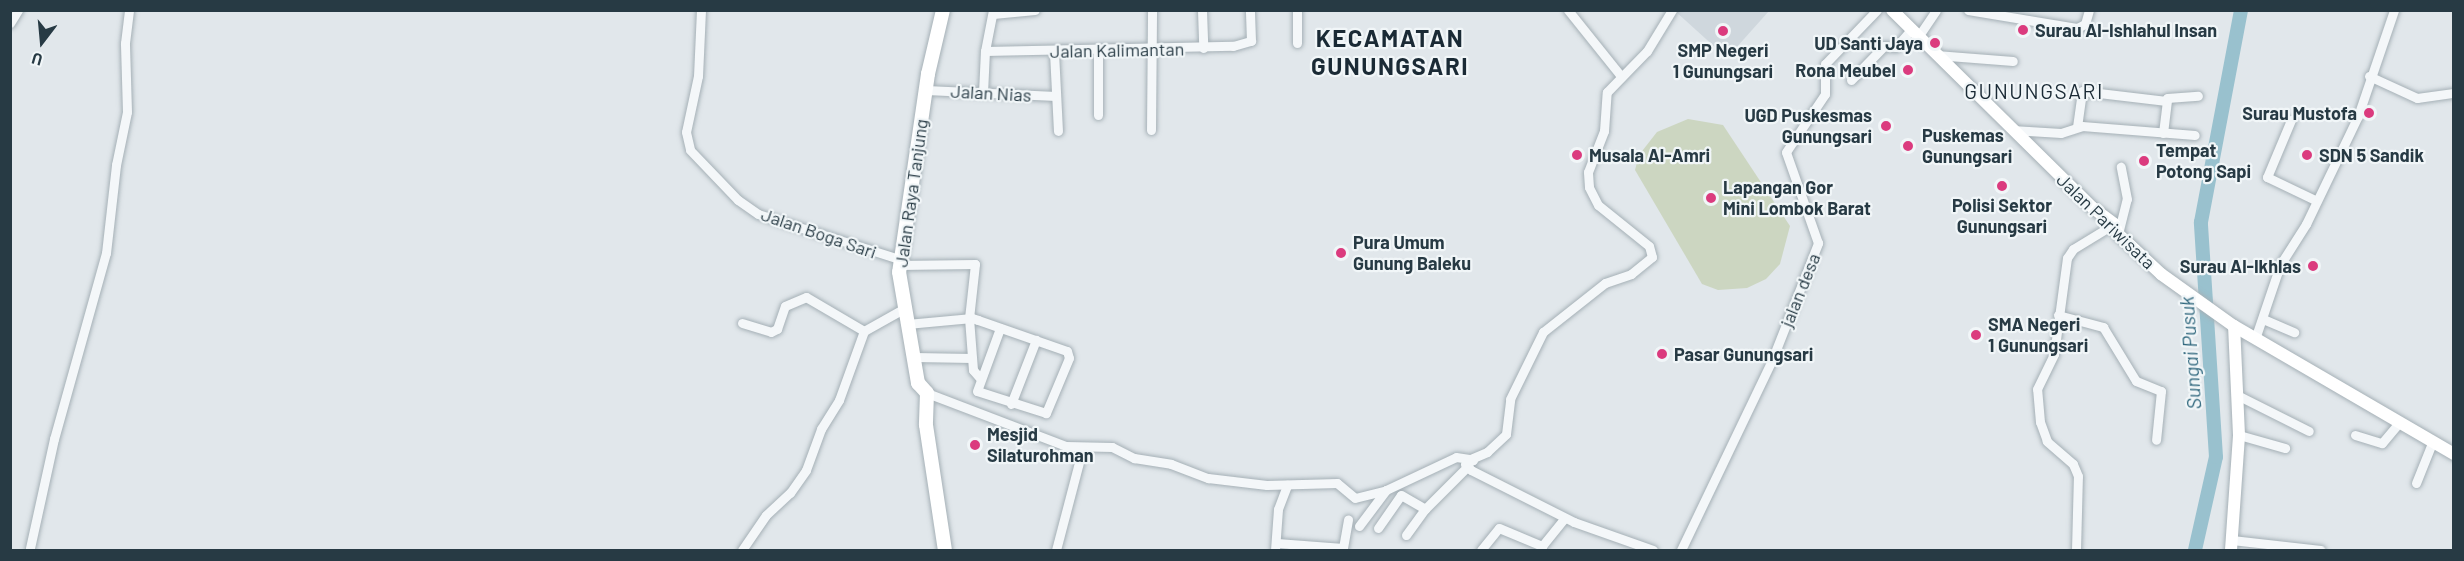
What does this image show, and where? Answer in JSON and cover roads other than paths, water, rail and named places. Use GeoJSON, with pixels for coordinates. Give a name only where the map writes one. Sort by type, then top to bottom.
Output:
{"type":"FeatureCollection","features":[{"type":"Feature","properties":{"kind":"main road","name":"Jalan Raya Tanjung"},"geometry":{"type":"LineString","coordinates":[[943,10],[926,90],[899,262],[918,383],[927,393],[926,425],[945,550]]}},
{"type":"Feature","properties":{"kind":"main road","name":"Jalan Pariwisata"},"geometry":{"type":"LineString","coordinates":[[1892,10],[2093,208],[2192,298],[2255,339],[2454,454]]}},
{"type":"Feature","properties":{"kind":"main road"},"geometry":{"type":"LineString","coordinates":[[2226,321],[2239,396],[2239,435],[2232,545]]}},
{"type":"Feature","properties":{"kind":"street"},"geometry":{"type":"LineString","coordinates":[[10,22],[18,10]]}},
{"type":"Feature","properties":{"kind":"street"},"geometry":{"type":"LineString","coordinates":[[30,548],[54,439],[109,236],[116,165],[127,112],[125,43],[129,10]]}},
{"type":"Feature","properties":{"kind":"street","name":"Jalan Boga Sari"},"geometry":{"type":"LineString","coordinates":[[701,10],[700,59],[686,132],[690,150],[738,200],[758,214],[899,262],[975,264],[969,318]]}},
{"type":"Feature","properties":{"kind":"street"},"geometry":{"type":"LineString","coordinates":[[983,93],[985,51],[993,12],[1035,10]]}},
{"type":"Feature","properties":{"kind":"street"},"geometry":{"type":"LineString","coordinates":[[1151,130],[1152,10]]}},
{"type":"Feature","properties":{"kind":"street"},"geometry":{"type":"LineString","coordinates":[[1202,10],[1203,48]]}},
{"type":"Feature","properties":{"kind":"street","name":"Jalan Kalimantan"},"geometry":{"type":"LineString","coordinates":[[985,51],[1152,50],[1249,44],[1250,10]]}},
{"type":"Feature","properties":{"kind":"street"},"geometry":{"type":"LineString","coordinates":[[1297,10],[1297,43]]}},
{"type":"Feature","properties":{"kind":"street"},"geometry":{"type":"LineString","coordinates":[[1568,10],[1620,75]]}},
{"type":"Feature","properties":{"kind":"street"},"geometry":{"type":"LineString","coordinates":[[1406,535],[1425,509],[1471,461],[1487,452],[1506,434],[1510,399],[1543,332],[1605,283],[1631,274],[1652,257],[1649,246],[1598,205],[1587,180],[1605,130],[1606,94],[1620,75],[1647,51],[1672,10]]}},
{"type":"Feature","properties":{"kind":"street","name":"jalan desa"},"geometry":{"type":"LineString","coordinates":[[1682,550],[1772,360],[1818,243],[1786,152],[1825,94],[1825,64],[1877,10]]}},
{"type":"Feature","properties":{"kind":"street"},"geometry":{"type":"LineString","coordinates":[[1851,80],[1884,46],[1896,47],[1915,33],[1936,10]]}},
{"type":"Feature","properties":{"kind":"street"},"geometry":{"type":"LineString","coordinates":[[1968,10],[2076,28],[2086,23],[2089,10]]}},
{"type":"Feature","properties":{"kind":"street"},"geometry":{"type":"LineString","coordinates":[[2255,339],[2280,265],[2317,201],[2360,109],[2369,76],[2394,10]]}},
{"type":"Feature","properties":{"kind":"street"},"geometry":{"type":"LineString","coordinates":[[1098,51],[1098,115]]}},
{"type":"Feature","properties":{"kind":"street"},"geometry":{"type":"LineString","coordinates":[[1054,52],[1058,131]]}},
{"type":"Feature","properties":{"kind":"street"},"geometry":{"type":"LineString","coordinates":[[1936,55],[2013,61]]}},
{"type":"Feature","properties":{"kind":"street"},"geometry":{"type":"LineString","coordinates":[[2369,76],[2416,98],[2454,93]]}},
{"type":"Feature","properties":{"kind":"street"},"geometry":{"type":"LineString","coordinates":[[2077,127],[2083,80]]}},
{"type":"Feature","properties":{"kind":"street","name":"Jalan Nias"},"geometry":{"type":"LineString","coordinates":[[926,90],[1056,96]]}},
{"type":"Feature","properties":{"kind":"street"},"geometry":{"type":"LineString","coordinates":[[2082,91],[2166,101],[2198,96]]}},
{"type":"Feature","properties":{"kind":"street"},"geometry":{"type":"LineString","coordinates":[[2163,133],[2166,101]]}},
{"type":"Feature","properties":{"kind":"street"},"geometry":{"type":"LineString","coordinates":[[2291,120],[2267,177],[2317,201]]}},
{"type":"Feature","properties":{"kind":"street"},"geometry":{"type":"LineString","coordinates":[[2012,130],[2061,133],[2077,127],[2195,135]]}},
{"type":"Feature","properties":{"kind":"street"},"geometry":{"type":"LineString","coordinates":[[2076,550],[2078,476],[2073,464],[2047,441],[2037,400],[2040,380],[2054,354],[2063,267],[2070,252],[2116,229],[2127,199],[2121,167]]}},
{"type":"Feature","properties":{"kind":"street"},"geometry":{"type":"LineString","coordinates":[[742,323],[771,332],[777,329],[785,306],[806,297],[864,331]]}},
{"type":"Feature","properties":{"kind":"street"},"geometry":{"type":"LineString","coordinates":[[742,550],[806,470],[821,429],[839,400],[856,343],[864,331],[905,308]]}},
{"type":"Feature","properties":{"kind":"street"},"geometry":{"type":"LineString","coordinates":[[2058,315],[2103,327],[2136,381],[2161,391],[2156,440]]}},
{"type":"Feature","properties":{"kind":"street"},"geometry":{"type":"LineString","coordinates":[[907,324],[969,318],[1000,328],[1036,340],[1069,354],[1049,408],[1040,414],[979,393],[980,378],[1000,328]]}},
{"type":"Feature","properties":{"kind":"street"},"geometry":{"type":"LineString","coordinates":[[969,318],[974,372],[980,378]]}},
{"type":"Feature","properties":{"kind":"street"},"geometry":{"type":"LineString","coordinates":[[2263,319],[2294,332]]}},
{"type":"Feature","properties":{"kind":"street"},"geometry":{"type":"LineString","coordinates":[[1011,404],[1036,340]]}},
{"type":"Feature","properties":{"kind":"street"},"geometry":{"type":"LineString","coordinates":[[914,357],[972,358]]}},
{"type":"Feature","properties":{"kind":"street"},"geometry":{"type":"LineString","coordinates":[[927,393],[1059,444],[1112,447],[1134,458],[1171,464],[1208,478],[1287,485],[1337,483],[1349,496],[1358,498],[1386,490],[1456,457],[1471,461],[1565,518],[1653,550]]}},
{"type":"Feature","properties":{"kind":"street"},"geometry":{"type":"LineString","coordinates":[[2239,396],[2309,431]]}},
{"type":"Feature","properties":{"kind":"street"},"geometry":{"type":"LineString","coordinates":[[2355,435],[2382,443],[2398,423]]}},
{"type":"Feature","properties":{"kind":"street"},"geometry":{"type":"LineString","coordinates":[[2239,435],[2285,448]]}},
{"type":"Feature","properties":{"kind":"street"},"geometry":{"type":"LineString","coordinates":[[2416,483],[2433,442]]}},
{"type":"Feature","properties":{"kind":"street"},"geometry":{"type":"LineString","coordinates":[[1056,550],[1083,447]]}},
{"type":"Feature","properties":{"kind":"street"},"geometry":{"type":"LineString","coordinates":[[1287,485],[1278,509],[1276,547],[1343,548],[1348,519]]}},
{"type":"Feature","properties":{"kind":"street"},"geometry":{"type":"LineString","coordinates":[[1359,526],[1386,490]]}},
{"type":"Feature","properties":{"kind":"street"},"geometry":{"type":"LineString","coordinates":[[1378,528],[1401,495],[1425,509]]}},
{"type":"Feature","properties":{"kind":"street"},"geometry":{"type":"LineString","coordinates":[[1542,546],[1565,518]]}},
{"type":"Feature","properties":{"kind":"street"},"geometry":{"type":"LineString","coordinates":[[1481,550],[1499,528],[1553,550]]}},
{"type":"Feature","properties":{"kind":"street"},"geometry":{"type":"LineString","coordinates":[[2232,545],[2320,550]]}},
{"type":"Feature","properties":{"kind":"waterway","name":"Sungai Pusuk"},"geometry":{"type":"LineString","coordinates":[[2195,550],[2216,457],[2201,222],[2241,10]]}},
{"type":"Feature","properties":{"kind":"place","name":"Surau Al-Ishlahul Insan"},"geometry":{"type":"Point","coordinates":[2023,30]}},
{"type":"Feature","properties":{"kind":"place","name":"SMP Negeri 1 Gunungsari"},"geometry":{"type":"Point","coordinates":[1723,31]}},
{"type":"Feature","properties":{"kind":"place","name":"UD Santi Jaya"},"geometry":{"type":"Point","coordinates":[1935,43]}},
{"type":"Feature","properties":{"kind":"place","name":"Rona Meubel"},"geometry":{"type":"Point","coordinates":[1908,70]}},
{"type":"Feature","properties":{"kind":"place","name":"Surau Mustofa"},"geometry":{"type":"Point","coordinates":[2369,113]}},
{"type":"Feature","properties":{"kind":"place","name":"UGD Puskesmas Gunungsari"},"geometry":{"type":"Point","coordinates":[1886,126]}},
{"type":"Feature","properties":{"kind":"place","name":"Puskemas Gunungsari"},"geometry":{"type":"Point","coordinates":[1908,146]}},
{"type":"Feature","properties":{"kind":"place","name":"Musala Al-Amri"},"geometry":{"type":"Point","coordinates":[1577,155]}},
{"type":"Feature","properties":{"kind":"place","name":"SDN 5 Sandik"},"geometry":{"type":"Point","coordinates":[2307,155]}},
{"type":"Feature","properties":{"kind":"place","name":"Tempat Potong Sapi"},"geometry":{"type":"Point","coordinates":[2144,161]}},
{"type":"Feature","properties":{"kind":"place","name":"Polisi Sektor Gunungsari"},"geometry":{"type":"Point","coordinates":[2002,186]}},
{"type":"Feature","properties":{"kind":"place","name":"Lapangan Gor Mini Lombok Barat"},"geometry":{"type":"Point","coordinates":[1711,198]}},
{"type":"Feature","properties":{"kind":"place","name":"Pura Umum Gunung Baleku"},"geometry":{"type":"Point","coordinates":[1341,253]}},
{"type":"Feature","properties":{"kind":"place","name":"Surau Al-Ikhlas"},"geometry":{"type":"Point","coordinates":[2313,266]}},
{"type":"Feature","properties":{"kind":"place","name":"SMA Negeri 1 Gunungsari"},"geometry":{"type":"Point","coordinates":[1976,335]}},
{"type":"Feature","properties":{"kind":"place","name":"Pasar Gunungsari"},"geometry":{"type":"Point","coordinates":[1662,354]}},
{"type":"Feature","properties":{"kind":"place","name":"Mesjid Silaturohman"},"geometry":{"type":"Point","coordinates":[975,445]}},
{"type":"Feature","properties":{"kind":"district","name":"KECAMATAN GUNUNGSARI"},"geometry":{"type":"Point","coordinates":[1390,52]}},
{"type":"Feature","properties":{"kind":"district","name":"GUNUNGSARI"},"geometry":{"type":"Point","coordinates":[2034,91]}}]}
